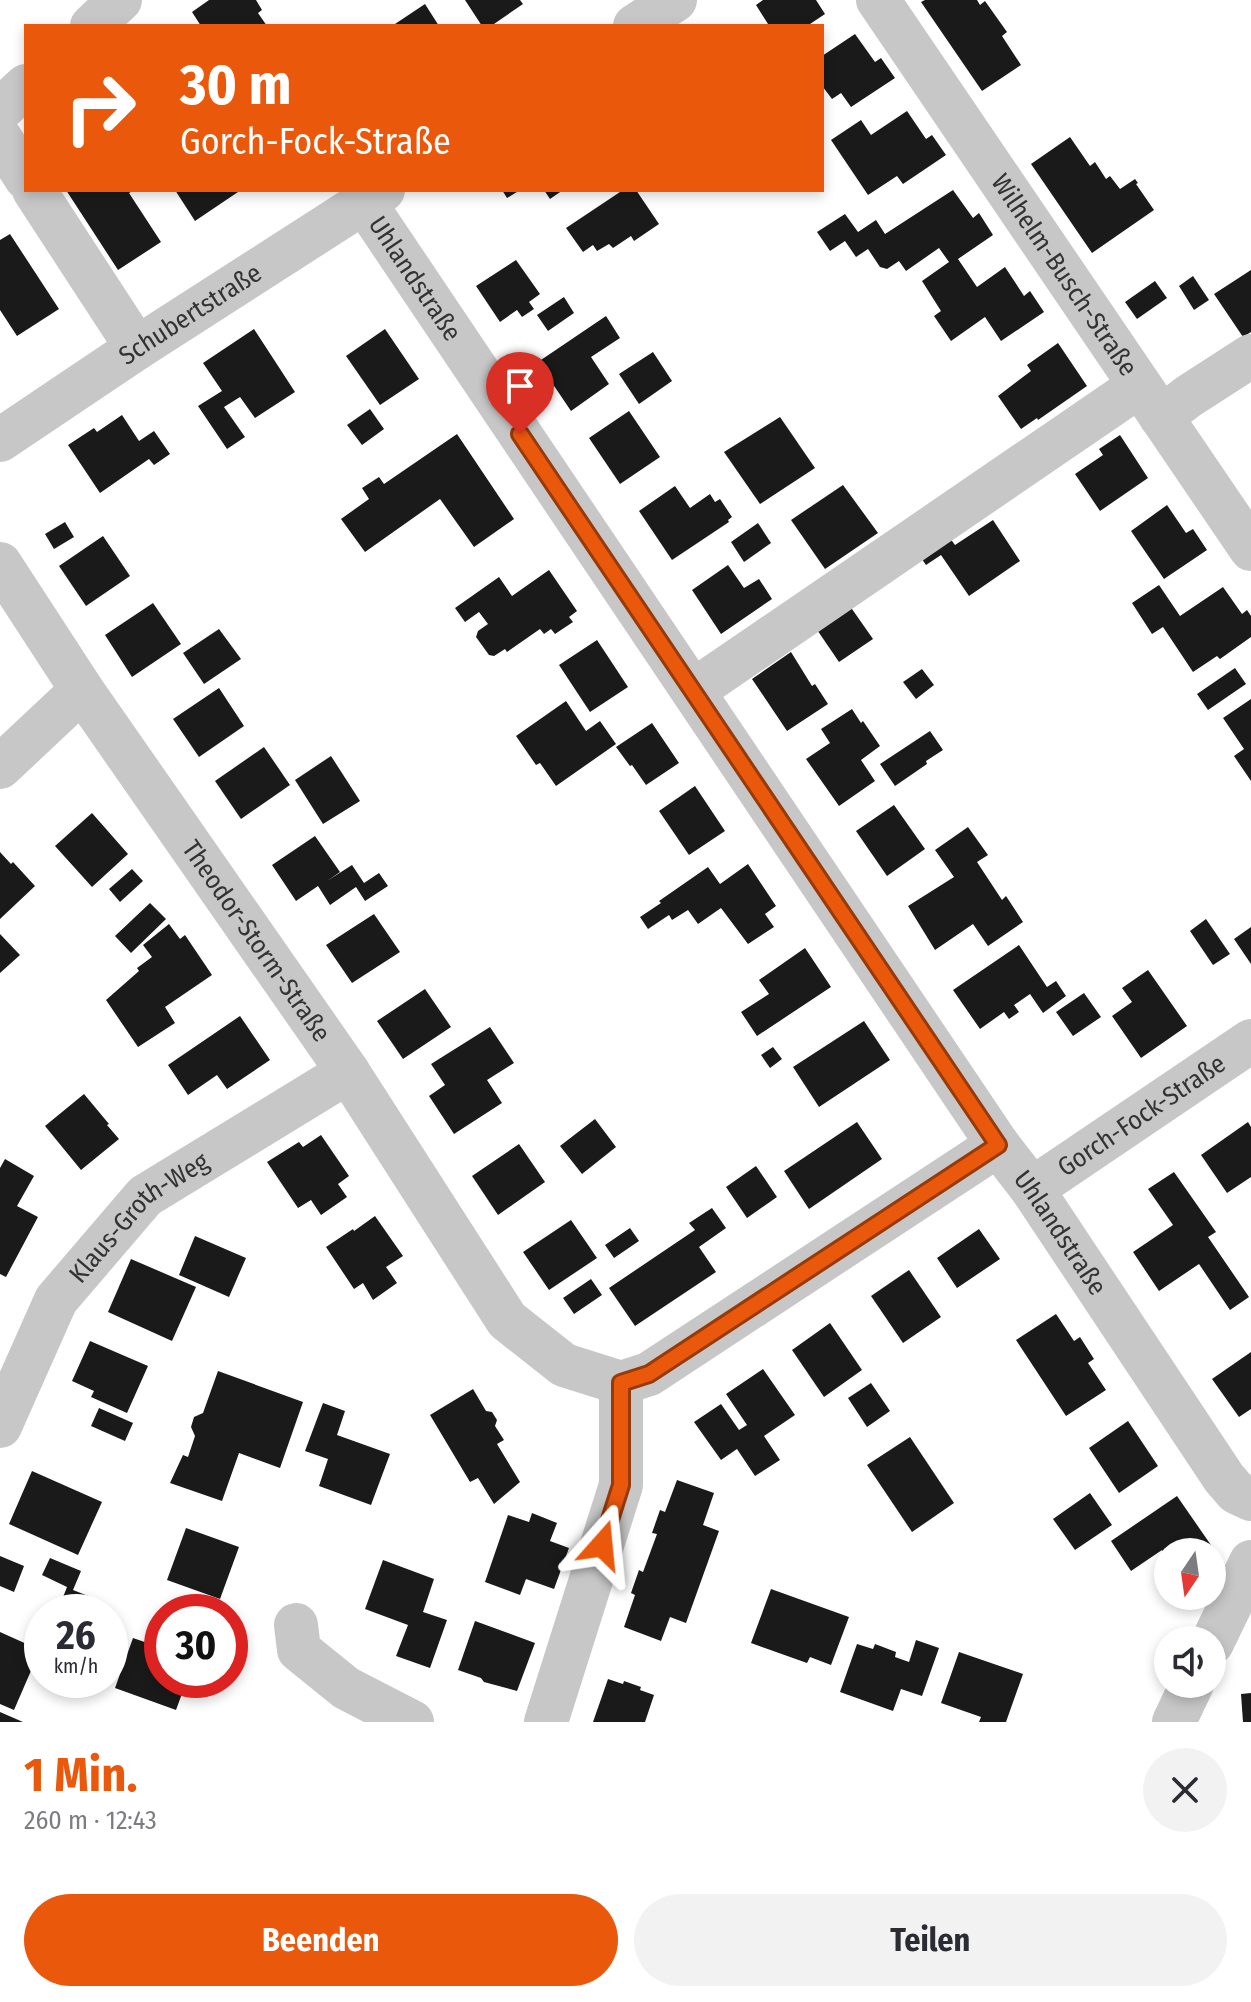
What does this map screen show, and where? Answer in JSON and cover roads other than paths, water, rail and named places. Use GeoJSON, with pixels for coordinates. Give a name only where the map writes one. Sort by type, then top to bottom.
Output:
{"type":"FeatureCollection","features":[{"type":"Feature","properties":{"kind":"street"},"geometry":{"type":"LineString","coordinates":[[94,24],[120,0]]}},
{"type":"Feature","properties":{"kind":"street"},"geometry":{"type":"LineString","coordinates":[[638,24],[675,0]]}},
{"type":"Feature","properties":{"kind":"street","name":"Wilhelm-Busch-Straße"},"geometry":{"type":"LineString","coordinates":[[878,0],[1251,549]]}},
{"type":"Feature","properties":{"kind":"street"},"geometry":{"type":"LineString","coordinates":[[0,110],[24,88]]}},
{"type":"Feature","properties":{"kind":"street"},"geometry":{"type":"LineString","coordinates":[[0,138],[24,175]]}},
{"type":"Feature","properties":{"kind":"street"},"geometry":{"type":"LineString","coordinates":[[35,192],[137,348]]}},
{"type":"Feature","properties":{"kind":"street","name":"Schubertstraße"},"geometry":{"type":"LineString","coordinates":[[0,440],[374,196]]}},
{"type":"Feature","properties":{"kind":"street","name":"Uhlandstraße"},"geometry":{"type":"LineString","coordinates":[[374,196],[693,691],[998,1145],[1032,1189],[1224,1478],[1236,1492],[1251,1499]]}},
{"type":"Feature","properties":{"kind":"street"},"geometry":{"type":"LineString","coordinates":[[693,691],[1150,402],[1189,396],[1251,356]]}},
{"type":"Feature","properties":{"kind":"street","name":"Theodor-Storm-Straße"},"geometry":{"type":"LineString","coordinates":[[0,564],[82,690],[348,1072],[507,1320],[564,1365],[621,1383]]}},
{"type":"Feature","properties":{"kind":"street"},"geometry":{"type":"LineString","coordinates":[[0,767],[82,690]]}},
{"type":"Feature","properties":{"kind":"street","name":"Gorch-Fock-Straße"},"geometry":{"type":"LineString","coordinates":[[1032,1189],[1251,1041]]}},
{"type":"Feature","properties":{"kind":"street","name":"Klaus-Groth-Weg"},"geometry":{"type":"LineString","coordinates":[[0,1426],[56,1300],[145,1196],[348,1072]]}},
{"type":"Feature","properties":{"kind":"street"},"geometry":{"type":"LineString","coordinates":[[546,1722],[621,1485],[621,1383],[649,1374],[998,1145]]}},
{"type":"Feature","properties":{"kind":"street"},"geometry":{"type":"LineString","coordinates":[[1220,1626],[1251,1562]]}},
{"type":"Feature","properties":{"kind":"street"},"geometry":{"type":"LineString","coordinates":[[296,1625],[299,1650],[346,1688],[412,1722]]}},
{"type":"Feature","properties":{"kind":"street"},"geometry":{"type":"LineString","coordinates":[[1174,1722],[1185,1698]]}}]}
